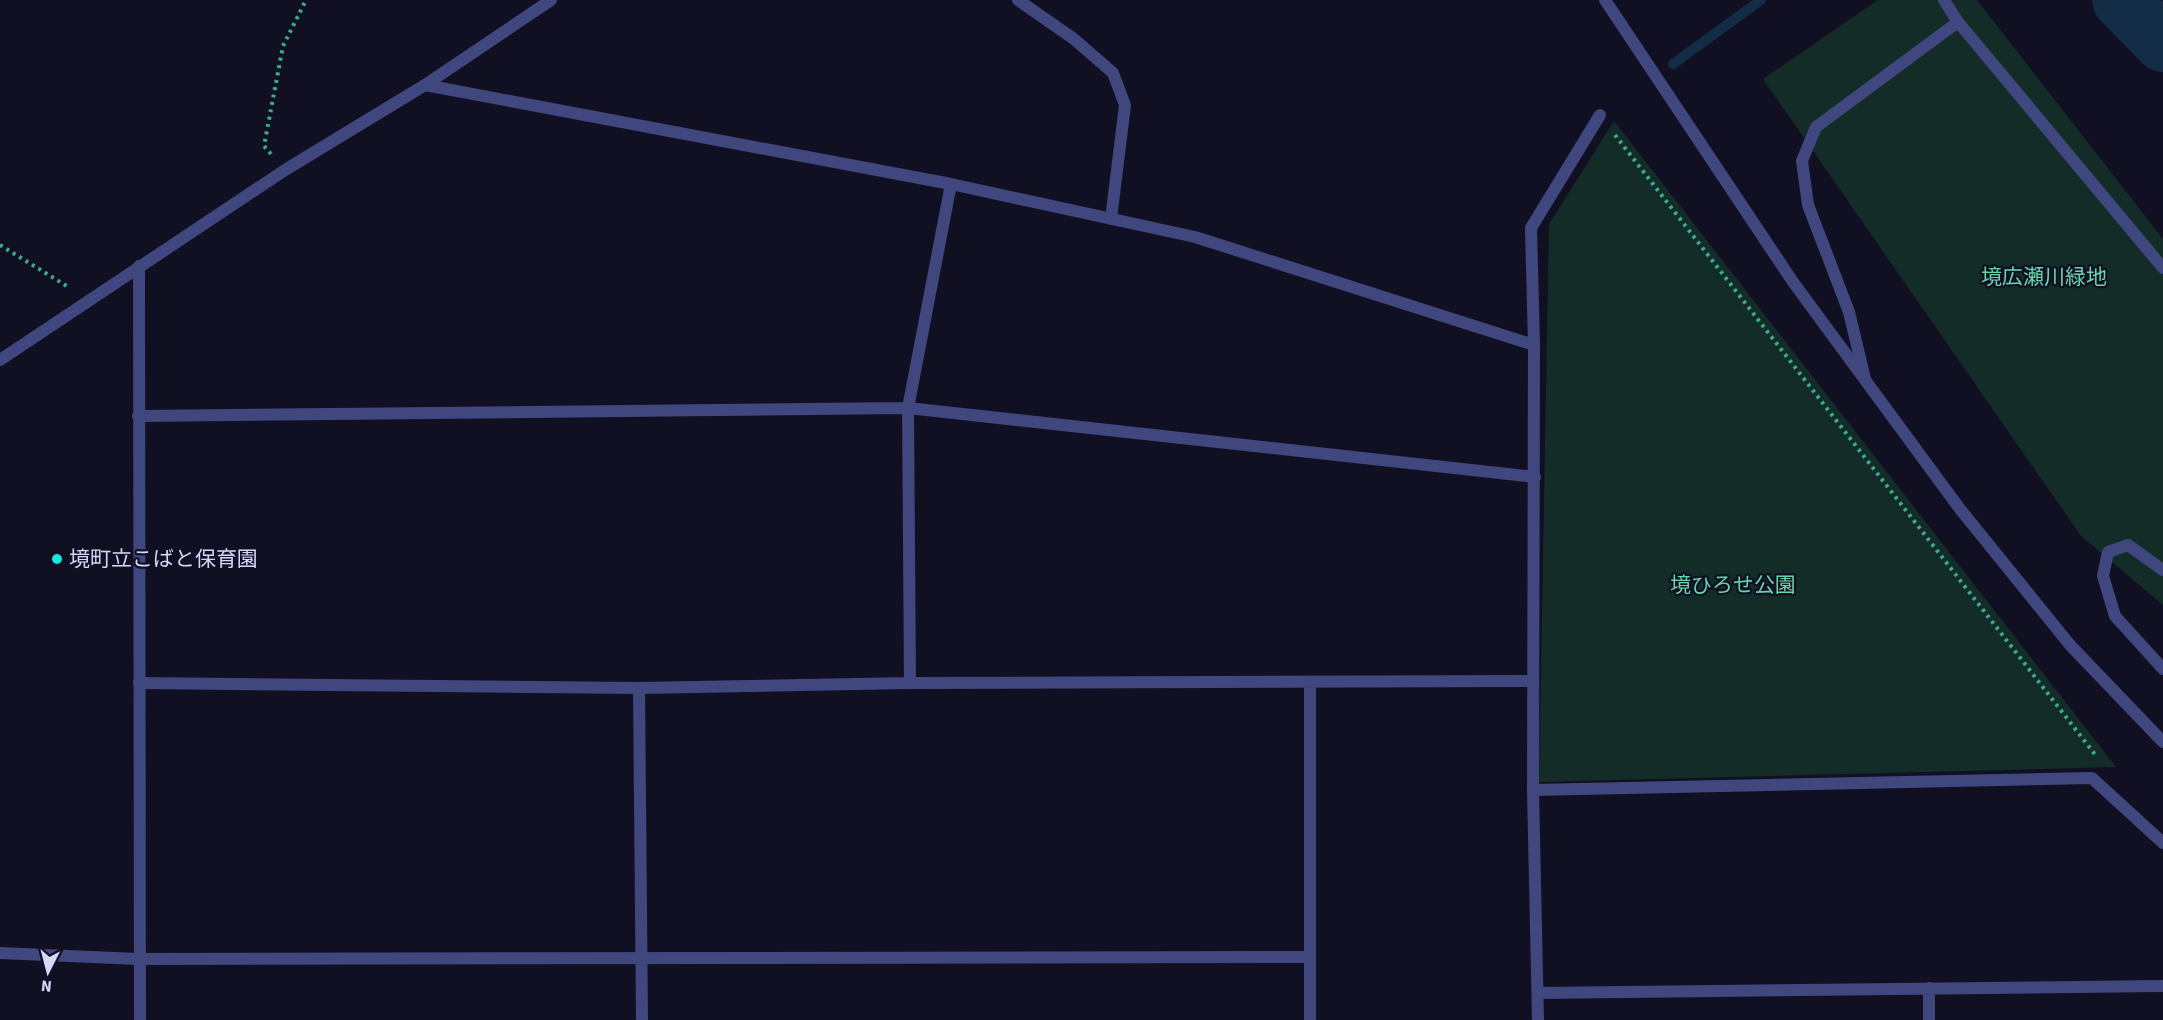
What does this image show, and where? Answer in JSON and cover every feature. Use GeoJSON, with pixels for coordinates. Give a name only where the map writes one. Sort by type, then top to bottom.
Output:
{"type":"FeatureCollection","features":[{"type":"Feature","properties":{"kind":"street"},"geometry":{"type":"LineString","coordinates":[[0,360],[285,170],[425,85],[551,0]]}},
{"type":"Feature","properties":{"kind":"street"},"geometry":{"type":"LineString","coordinates":[[1018,0],[1074,39],[1113,73],[1125,105],[1111,219]]}},
{"type":"Feature","properties":{"kind":"street"},"geometry":{"type":"LineString","coordinates":[[1605,0],[1793,282],[1960,509],[2070,645],[2163,742]]}},
{"type":"Feature","properties":{"kind":"street"},"geometry":{"type":"LineString","coordinates":[[1944,0],[1958,22],[2163,268]]}},
{"type":"Feature","properties":{"kind":"street"},"geometry":{"type":"LineString","coordinates":[[1865,380],[1849,312],[1808,206],[1802,161],[1816,127],[1958,22]]}},
{"type":"Feature","properties":{"kind":"street"},"geometry":{"type":"LineString","coordinates":[[425,85],[951,184],[1195,237],[1534,345]]}},
{"type":"Feature","properties":{"kind":"street"},"geometry":{"type":"LineString","coordinates":[[1538,1020],[1533,790],[1535,477],[1531,228],[1600,115]]}},
{"type":"Feature","properties":{"kind":"street"},"geometry":{"type":"LineString","coordinates":[[910,683],[908,408],[951,184]]}},
{"type":"Feature","properties":{"kind":"street"},"geometry":{"type":"LineString","coordinates":[[139,266],[138,959],[140,1020]]}},
{"type":"Feature","properties":{"kind":"street"},"geometry":{"type":"LineString","coordinates":[[138,416],[908,408],[1535,477]]}},
{"type":"Feature","properties":{"kind":"street"},"geometry":{"type":"LineString","coordinates":[[2163,570],[2128,545],[2108,552],[2103,576],[2115,616],[2163,669]]}},
{"type":"Feature","properties":{"kind":"street"},"geometry":{"type":"LineString","coordinates":[[139,683],[639,688],[910,683],[1310,684],[1533,681]]}},
{"type":"Feature","properties":{"kind":"street"},"geometry":{"type":"LineString","coordinates":[[1310,684],[1310,1020]]}},
{"type":"Feature","properties":{"kind":"street"},"geometry":{"type":"LineString","coordinates":[[639,688],[642,1020]]}},
{"type":"Feature","properties":{"kind":"street"},"geometry":{"type":"LineString","coordinates":[[1533,790],[2092,778],[2163,843]]}},
{"type":"Feature","properties":{"kind":"street"},"geometry":{"type":"LineString","coordinates":[[0,953],[138,959],[1310,957]]}},
{"type":"Feature","properties":{"kind":"street"},"geometry":{"type":"LineString","coordinates":[[1538,993],[2163,986]]}},
{"type":"Feature","properties":{"kind":"street"},"geometry":{"type":"LineString","coordinates":[[1929,988],[1929,1020]]}},
{"type":"Feature","properties":{"kind":"path"},"geometry":{"type":"LineString","coordinates":[[285,170],[264,146],[283,46],[306,0]]}},
{"type":"Feature","properties":{"kind":"path"},"geometry":{"type":"LineString","coordinates":[[1600,115],[2103,764]]}},
{"type":"Feature","properties":{"kind":"path"},"geometry":{"type":"LineString","coordinates":[[0,245],[88,300]]}},
{"type":"Feature","properties":{"kind":"green space","name":"境広瀬川緑地"},"geometry":{"type":"Polygon","coordinates":[[[1878,0],[1977,0],[2163,239],[2163,605],[2081,536],[1763,79],[1878,0]]]}},
{"type":"Feature","properties":{"kind":"green space","name":"境ひろせ公園"},"geometry":{"type":"Polygon","coordinates":[[[1614,121],[2116,767],[1539,782],[1549,224],[1614,121]]]}},
{"type":"Feature","properties":{"kind":"waterway"},"geometry":{"type":"LineString","coordinates":[[1673,64],[1761,0]]}},
{"type":"Feature","properties":{"kind":"waterway"},"geometry":{"type":"LineString","coordinates":[[2121,0],[2163,43]]}},
{"type":"Feature","properties":{"kind":"place","name":"境町立こばと保育園"},"geometry":{"type":"Point","coordinates":[57,559]}}]}
